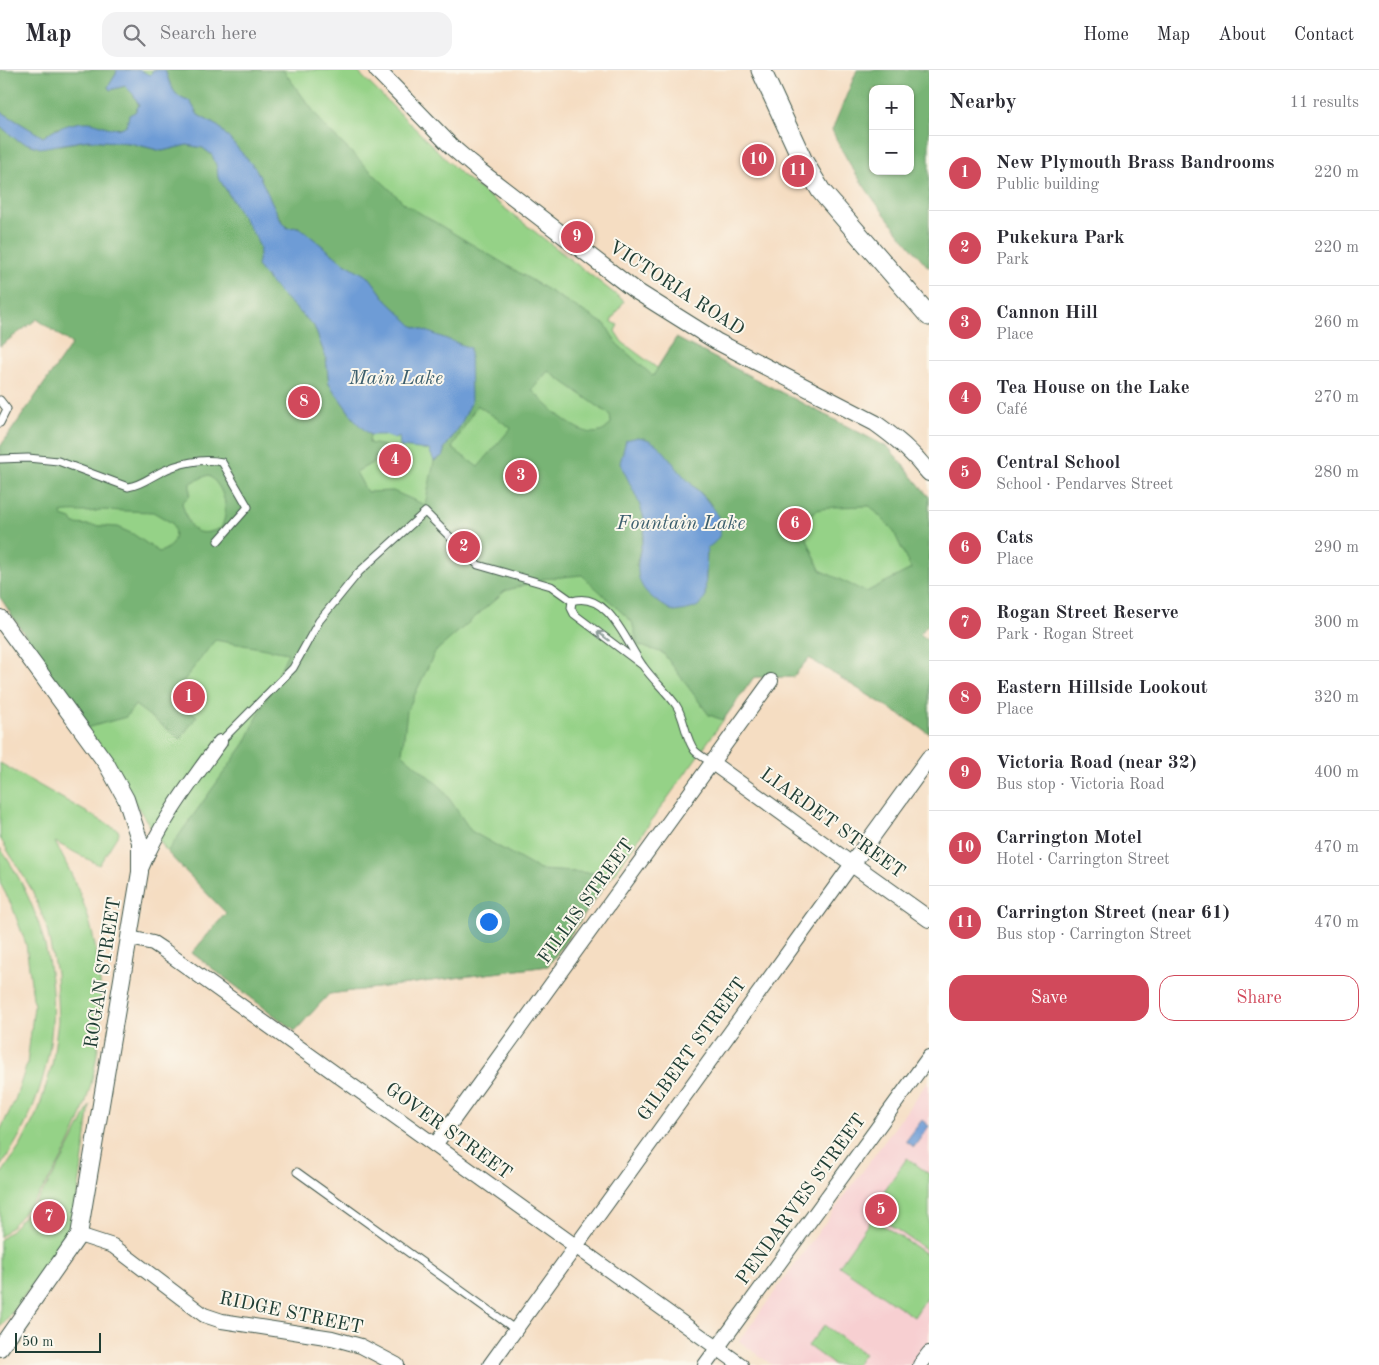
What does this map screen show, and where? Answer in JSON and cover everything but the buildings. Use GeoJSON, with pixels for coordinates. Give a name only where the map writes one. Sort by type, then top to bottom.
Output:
{"type":"FeatureCollection","features":[{"type":"Feature","properties":{"kind":"main road"},"geometry":{"type":"LineString","coordinates":[[761,70],[802,159],[821,191],[929,316]]}},
{"type":"Feature","properties":{"kind":"street","name":"VICTORIA ROAD"},"geometry":{"type":"LineString","coordinates":[[377,70],[453,148],[509,195],[598,264],[663,309],[716,341],[875,423],[897,438],[914,453],[929,473]]}},
{"type":"Feature","properties":{"kind":"street","name":"ROGAN STREET"},"geometry":{"type":"LineString","coordinates":[[0,618],[106,763],[126,799],[140,842],[140,872],[130,938],[79,1235],[0,1348]]}},
{"type":"Feature","properties":{"kind":"street","name":"FILLIS STREET"},"geometry":{"type":"LineString","coordinates":[[435,1145],[771,681]]}},
{"type":"Feature","properties":{"kind":"street"},"geometry":{"type":"LineString","coordinates":[[140,872],[149,849],[178,801],[220,742]]}},
{"type":"Feature","properties":{"kind":"street","name":"GILBERT STREET"},"geometry":{"type":"LineString","coordinates":[[490,1365],[929,758]]}},
{"type":"Feature","properties":{"kind":"street","name":"LIARDET STREET"},"geometry":{"type":"LineString","coordinates":[[711,762],[929,920]]}},
{"type":"Feature","properties":{"kind":"street","name":"GOVER STREET"},"geometry":{"type":"LineString","coordinates":[[130,938],[153,943],[162,949],[741,1365]]}},
{"type":"Feature","properties":{"kind":"street","name":"PENDARVES STREET"},"geometry":{"type":"LineString","coordinates":[[706,1365],[929,1057]]}},
{"type":"Feature","properties":{"kind":"street","name":"RIDGE STREET"},"geometry":{"type":"LineString","coordinates":[[79,1235],[113,1246],[204,1315],[222,1321],[332,1338],[361,1346],[397,1365]]}},
{"type":"Feature","properties":{"kind":"street"},"geometry":{"type":"LineString","coordinates":[[920,1365],[929,1353]]}},
{"type":"Feature","properties":{"kind":"lane"},"geometry":{"type":"LineString","coordinates":[[0,400],[7,408],[0,423]]}},
{"type":"Feature","properties":{"kind":"lane"},"geometry":{"type":"LineString","coordinates":[[0,459],[58,460],[128,487],[137,486],[177,466],[199,461],[222,462],[248,507],[218,542]]}},
{"type":"Feature","properties":{"kind":"lane"},"geometry":{"type":"LineString","coordinates":[[220,742],[293,668],[319,621],[358,572],[425,512],[478,564],[551,586],[572,601],[582,599],[606,611],[615,619],[642,665],[677,706],[695,751],[711,762]]}},
{"type":"Feature","properties":{"kind":"lane"},"geometry":{"type":"LineString","coordinates":[[572,601],[571,608],[574,614],[642,665]]}},
{"type":"Feature","properties":{"kind":"lane"},"geometry":{"type":"LineString","coordinates":[[297,1172],[516,1330]]}},
{"type":"Feature","properties":{"kind":"shaded area"},"geometry":{"type":"Polygon","coordinates":[[[929,1080],[929,1344],[914,1365],[772,1365],[739,1341],[929,1080]]]}},
{"type":"Feature","properties":{"kind":"green space"},"geometry":{"type":"Polygon","coordinates":[[[0,70],[356,70],[462,175],[624,301],[611,321],[618,325],[615,331],[622,342],[657,368],[676,338],[889,448],[929,497],[929,623],[920,634],[929,642],[929,733],[809,658],[793,677],[754,677],[548,966],[329,994],[295,1031],[192,953],[226,913],[167,852],[0,597],[0,447],[72,344],[37,319],[0,346],[0,70]]]}},
{"type":"Feature","properties":{"kind":"green space"},"geometry":{"type":"Polygon","coordinates":[[[0,70],[117,70],[108,87],[110,90],[125,86],[133,94],[139,105],[124,127],[116,129],[96,125],[56,128],[43,137],[0,111],[0,70]]]}},
{"type":"Feature","properties":{"kind":"green space"},"geometry":{"type":"Polygon","coordinates":[[[165,70],[283,70],[326,128],[405,204],[606,325],[617,344],[653,376],[676,338],[889,448],[929,497],[929,623],[920,634],[929,642],[929,733],[809,658],[793,677],[754,677],[723,720],[709,715],[663,653],[638,645],[632,622],[582,575],[542,579],[505,591],[435,652],[407,711],[402,754],[442,788],[471,831],[540,870],[613,874],[548,966],[329,994],[295,1031],[192,953],[226,913],[167,852],[245,743],[288,653],[215,640],[171,697],[197,716],[180,739],[135,705],[126,717],[86,728],[0,597],[0,447],[72,344],[37,319],[0,346],[0,126],[17,140],[61,145],[88,140],[130,143],[162,151],[187,145],[203,148],[212,155],[217,167],[218,177],[256,238],[278,291],[314,326],[326,358],[329,384],[357,423],[370,435],[369,443],[385,446],[383,457],[375,456],[374,462],[356,472],[367,492],[393,491],[425,505],[434,461],[444,455],[444,449],[460,426],[470,348],[413,326],[387,301],[370,278],[341,261],[299,227],[287,228],[233,144],[219,127],[198,115],[190,101],[176,94],[165,70]],[[548,371],[532,390],[570,424],[581,430],[592,433],[603,431],[611,423],[610,415],[548,371]],[[477,405],[452,448],[478,467],[511,428],[477,405]],[[620,463],[638,498],[646,525],[636,566],[705,598],[707,548],[719,522],[716,512],[707,499],[681,474],[620,463]],[[208,475],[190,483],[190,495],[182,503],[190,525],[199,532],[204,533],[221,528],[225,514],[224,500],[214,480],[208,475]],[[870,506],[834,507],[816,510],[802,527],[820,570],[866,592],[911,569],[893,530],[870,506]],[[100,510],[61,513],[62,516],[71,519],[74,524],[117,527],[133,534],[159,552],[168,548],[173,541],[175,532],[172,523],[153,512],[100,510]]]}},
{"type":"Feature","properties":{"kind":"green space"},"geometry":{"type":"Polygon","coordinates":[[[857,70],[929,70],[929,268],[863,185],[832,130],[857,70]]]}},
{"type":"Feature","properties":{"kind":"green space"},"geometry":{"type":"Polygon","coordinates":[[[0,763],[118,830],[119,833],[99,865],[55,842],[77,888],[93,936],[100,977],[101,1018],[96,1059],[87,1099],[72,1138],[53,1174],[29,1207],[0,1237],[0,1176],[21,1145],[39,1109],[52,1066],[58,1021],[56,973],[46,925],[32,890],[0,838],[0,763]]]}},
{"type":"Feature","properties":{"kind":"green space"},"geometry":{"type":"Polygon","coordinates":[[[0,848],[23,886],[39,926],[49,966],[52,1008],[49,1049],[39,1089],[23,1129],[0,1167],[0,1131],[15,1100],[27,1064],[34,1006],[26,944],[12,906],[0,883],[0,848]]]}},
{"type":"Feature","properties":{"kind":"green space"},"geometry":{"type":"Polygon","coordinates":[[[90,1105],[73,1231],[0,1328],[0,1240],[15,1226],[41,1194],[72,1142],[90,1105]]]}},
{"type":"Feature","properties":{"kind":"green space"},"geometry":{"type":"Polygon","coordinates":[[[907,1158],[929,1174],[929,1252],[870,1211],[907,1158]]]}},
{"type":"Feature","properties":{"kind":"green space"},"geometry":{"type":"Polygon","coordinates":[[[872,1218],[929,1256],[929,1294],[914,1317],[839,1266],[872,1218]]]}},
{"type":"Feature","properties":{"kind":"green space"},"geometry":{"type":"Polygon","coordinates":[[[824,1325],[864,1354],[856,1365],[834,1365],[808,1346],[824,1325]]]}},
{"type":"Feature","properties":{"kind":"water","name":"Main Lake"},"geometry":{"type":"Polygon","coordinates":[[[117,70],[140,70],[150,75],[153,70],[165,70],[176,94],[190,101],[198,115],[219,127],[256,169],[280,219],[287,228],[299,227],[341,261],[370,278],[387,301],[413,326],[470,348],[471,403],[460,426],[444,449],[444,455],[434,461],[429,450],[400,447],[399,436],[395,439],[385,435],[370,435],[357,423],[329,384],[326,358],[314,326],[278,291],[257,266],[260,249],[256,238],[218,177],[217,167],[212,155],[203,148],[187,145],[162,151],[130,143],[88,140],[40,148],[17,140],[0,126],[0,111],[43,137],[64,126],[83,122],[112,128],[127,125],[129,115],[135,112],[139,105],[133,94],[125,86],[110,90],[108,87],[117,70]]]}},
{"type":"Feature","properties":{"kind":"water","name":"Fountain Lake"},"geometry":{"type":"Polygon","coordinates":[[[638,437],[658,445],[706,499],[719,519],[721,530],[717,539],[707,548],[705,598],[692,609],[674,612],[647,593],[639,579],[639,559],[645,523],[638,500],[620,463],[626,440],[638,437]]]}},
{"type":"Feature","properties":{"kind":"water"},"geometry":{"type":"Polygon","coordinates":[[[922,1120],[929,1126],[914,1147],[906,1141],[922,1120]]]}},
{"type":"Feature","properties":{"kind":"place","name":"Carrington Motel"},"geometry":{"type":"Point","coordinates":[758,160]}},
{"type":"Feature","properties":{"kind":"place","name":"Carrington Street (near 61)"},"geometry":{"type":"Point","coordinates":[798,171]}},
{"type":"Feature","properties":{"kind":"place","name":"Victoria Road (near 32)"},"geometry":{"type":"Point","coordinates":[577,237]}},
{"type":"Feature","properties":{"kind":"place","name":"Eastern Hillside Lookout"},"geometry":{"type":"Point","coordinates":[304,402]}},
{"type":"Feature","properties":{"kind":"place","name":"Tea House on the Lake"},"geometry":{"type":"Point","coordinates":[395,460]}},
{"type":"Feature","properties":{"kind":"place","name":"Cannon Hill"},"geometry":{"type":"Point","coordinates":[521,476]}},
{"type":"Feature","properties":{"kind":"place","name":"Cats"},"geometry":{"type":"Point","coordinates":[795,524]}},
{"type":"Feature","properties":{"kind":"place","name":"Pukekura Park"},"geometry":{"type":"Point","coordinates":[464,547]}},
{"type":"Feature","properties":{"kind":"place","name":"New Plymouth Brass Bandrooms"},"geometry":{"type":"Point","coordinates":[189,697]}},
{"type":"Feature","properties":{"kind":"place","name":"Central School"},"geometry":{"type":"Point","coordinates":[881,1210]}},
{"type":"Feature","properties":{"kind":"place","name":"Rogan Street Reserve"},"geometry":{"type":"Point","coordinates":[49,1217]}}]}
